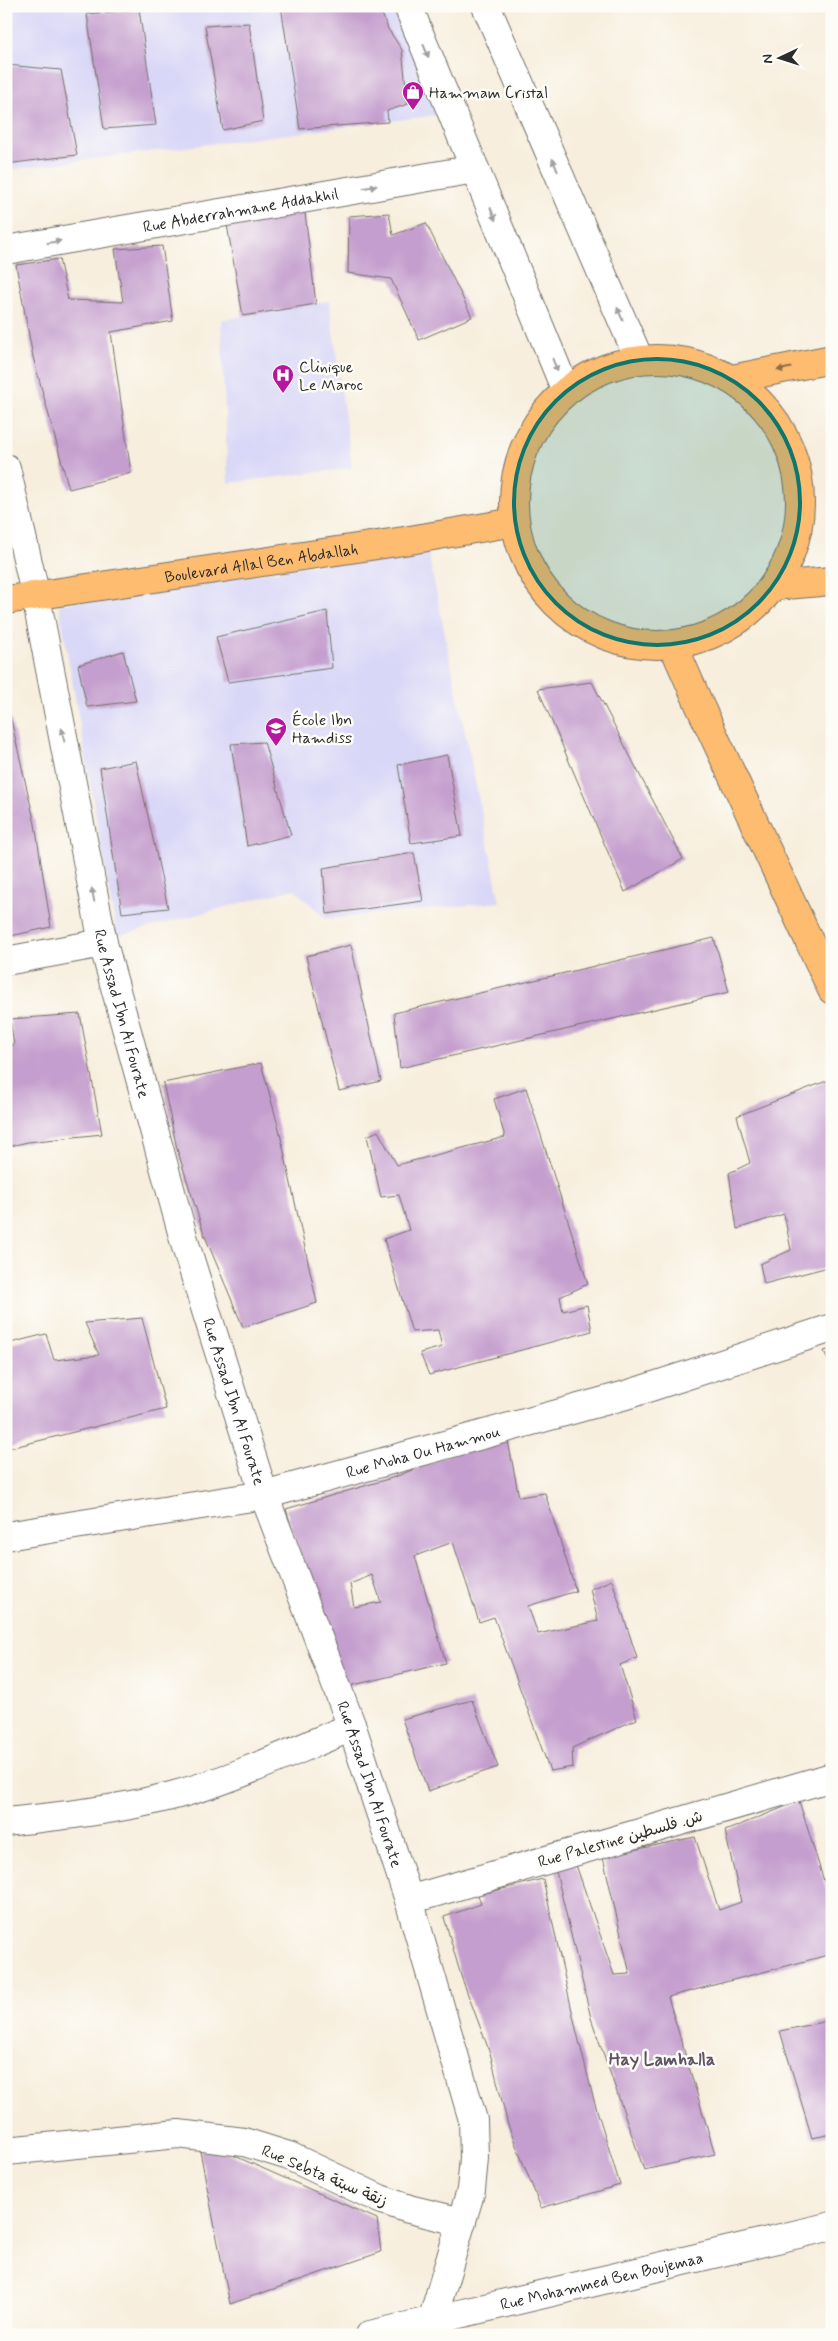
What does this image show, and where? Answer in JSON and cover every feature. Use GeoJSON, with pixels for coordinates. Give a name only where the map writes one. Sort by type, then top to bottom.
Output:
{"type":"FeatureCollection","features":[{"type":"Feature","properties":{"kind":"main road"},"geometry":{"type":"LineString","coordinates":[[640,359],[687,361],[732,379],[762,404],[784,436],[798,474],[800,513],[792,551],[774,586],[746,615],[712,635],[673,645],[637,644],[601,634],[570,616],[544,590],[525,558],[515,522],[515,486],[524,450],[541,418],[566,391],[601,370],[640,359]]}},
{"type":"Feature","properties":{"kind":"main road"},"geometry":{"type":"LineString","coordinates":[[732,379],[832,360]]}},
{"type":"Feature","properties":{"kind":"main road","name":"Boulevard Allal Ben Abdallah"},"geometry":{"type":"LineString","coordinates":[[6,600],[36,597],[515,522]]}},
{"type":"Feature","properties":{"kind":"main road"},"geometry":{"type":"LineString","coordinates":[[774,586],[832,581]]}},
{"type":"Feature","properties":{"kind":"main road"},"geometry":{"type":"LineString","coordinates":[[673,645],[832,990]]}},
{"type":"Feature","properties":{"kind":"street"},"geometry":{"type":"LineString","coordinates":[[408,6],[566,391]]}},
{"type":"Feature","properties":{"kind":"street"},"geometry":{"type":"LineString","coordinates":[[486,6],[640,359]]}},
{"type":"Feature","properties":{"kind":"street","name":"Rue Abderrahmane Addakhil"},"geometry":{"type":"LineString","coordinates":[[6,250],[475,169]]}},
{"type":"Feature","properties":{"kind":"street","name":"Rue Assad Ibn Al Fourate"},"geometry":{"type":"LineString","coordinates":[[6,468],[36,597],[103,942],[186,1247],[264,1495],[352,1727],[409,1900],[473,2120],[474,2158],[471,2190],[428,2328]]}},
{"type":"Feature","properties":{"kind":"street"},"geometry":{"type":"LineString","coordinates":[[6,961],[103,942]]}},
{"type":"Feature","properties":{"kind":"street","name":"Rue Moha Ou Hammou"},"geometry":{"type":"LineString","coordinates":[[6,1536],[264,1495],[626,1395],[832,1328]]}},
{"type":"Feature","properties":{"kind":"street"},"geometry":{"type":"LineString","coordinates":[[6,1822],[95,1812],[173,1795],[211,1784],[352,1727]]}},
{"type":"Feature","properties":{"kind":"street","name":"Rue Palestine ش. فلسطين"},"geometry":{"type":"LineString","coordinates":[[409,1900],[832,1777]]}},
{"type":"Feature","properties":{"kind":"street","name":"Rue Sebta زنقة سبتة"},"geometry":{"type":"LineString","coordinates":[[6,2152],[178,2134],[244,2142],[289,2156],[380,2199],[409,2209],[462,2222]]}},
{"type":"Feature","properties":{"kind":"street","name":"Rue Mohammed Ben Boujemaa"},"geometry":{"type":"LineString","coordinates":[[370,2335],[428,2328],[832,2226]]}},
{"type":"Feature","properties":{"kind":"highlighted area"},"geometry":{"type":"Polygon","coordinates":[[[639,359],[687,361],[732,379],[762,404],[784,436],[797,474],[800,513],[792,551],[774,586],[746,615],[712,635],[673,645],[637,644],[601,634],[570,616],[544,590],[525,558],[515,522],[515,486],[524,450],[541,418],[566,391],[601,370],[639,359]]]}},
{"type":"Feature","properties":{"kind":"shaded area"},"geometry":{"type":"Polygon","coordinates":[[[6,6],[397,6],[437,115],[6,170],[6,6]]]}},
{"type":"Feature","properties":{"kind":"shaded area","name":"Clinique Le Maroc"},"geometry":{"type":"Polygon","coordinates":[[[329,301],[352,468],[228,483],[221,320],[329,301]]]}},
{"type":"Feature","properties":{"kind":"shaded area","name":"École Ibn Hamdiss"},"geometry":{"type":"Polygon","coordinates":[[[427,547],[500,902],[326,919],[294,889],[117,936],[59,605],[427,547]]]}},
{"type":"Feature","properties":{"kind":"building"},"geometry":{"type":"Polygon","coordinates":[[[281,6],[379,6],[388,29],[402,50],[408,104],[387,111],[388,122],[300,129],[281,6]]]}},
{"type":"Feature","properties":{"kind":"building"},"geometry":{"type":"Polygon","coordinates":[[[139,9],[156,125],[104,129],[87,14],[139,9]]]}},
{"type":"Feature","properties":{"kind":"building"},"geometry":{"type":"Polygon","coordinates":[[[249,23],[263,121],[223,130],[205,26],[249,23]]]}},
{"type":"Feature","properties":{"kind":"building"},"geometry":{"type":"Polygon","coordinates":[[[6,65],[61,70],[77,155],[6,164],[6,65]]]}},
{"type":"Feature","properties":{"kind":"building"},"geometry":{"type":"Polygon","coordinates":[[[305,213],[316,304],[243,316],[226,219],[305,213]]]}},
{"type":"Feature","properties":{"kind":"building"},"geometry":{"type":"Polygon","coordinates":[[[389,213],[393,235],[426,223],[472,317],[419,340],[391,279],[348,273],[349,216],[389,213]]]}},
{"type":"Feature","properties":{"kind":"building"},"geometry":{"type":"Polygon","coordinates":[[[162,246],[173,321],[111,332],[131,473],[69,489],[33,357],[16,265],[59,259],[68,300],[123,302],[115,249],[162,246]]]}},
{"type":"Feature","properties":{"kind":"building"},"geometry":{"type":"Polygon","coordinates":[[[327,611],[332,668],[228,682],[216,637],[327,611]]]}},
{"type":"Feature","properties":{"kind":"building"},"geometry":{"type":"Polygon","coordinates":[[[123,651],[136,701],[87,707],[78,665],[123,651]]]}},
{"type":"Feature","properties":{"kind":"building"},"geometry":{"type":"Polygon","coordinates":[[[592,682],[683,859],[625,892],[538,689],[592,682]]]}},
{"type":"Feature","properties":{"kind":"building"},"geometry":{"type":"Polygon","coordinates":[[[6,698],[35,824],[51,927],[6,937],[6,698]]]}},
{"type":"Feature","properties":{"kind":"building"},"geometry":{"type":"Polygon","coordinates":[[[264,742],[291,835],[247,846],[231,744],[264,742]]]}},
{"type":"Feature","properties":{"kind":"building"},"geometry":{"type":"Polygon","coordinates":[[[447,755],[462,836],[411,843],[398,765],[447,755]]]}},
{"type":"Feature","properties":{"kind":"building"},"geometry":{"type":"Polygon","coordinates":[[[136,761],[168,908],[122,913],[100,768],[136,761]]]}},
{"type":"Feature","properties":{"kind":"building"},"geometry":{"type":"Polygon","coordinates":[[[414,853],[423,901],[327,914],[323,868],[414,853]]]}},
{"type":"Feature","properties":{"kind":"building"},"geometry":{"type":"Polygon","coordinates":[[[714,938],[729,992],[400,1068],[394,1013],[714,938]]]}},
{"type":"Feature","properties":{"kind":"building"},"geometry":{"type":"Polygon","coordinates":[[[351,945],[381,1081],[339,1091],[306,956],[351,945]]]}},
{"type":"Feature","properties":{"kind":"building"},"geometry":{"type":"Polygon","coordinates":[[[80,1014],[102,1134],[28,1142],[6,1147],[6,1046],[14,1045],[10,1019],[80,1014]]]}},
{"type":"Feature","properties":{"kind":"building"},"geometry":{"type":"Polygon","coordinates":[[[261,1063],[279,1129],[317,1303],[243,1327],[204,1234],[177,1149],[163,1083],[261,1063]]]}},
{"type":"Feature","properties":{"kind":"building"},"geometry":{"type":"Polygon","coordinates":[[[829,1080],[832,1087],[832,1266],[764,1284],[760,1264],[791,1250],[784,1214],[737,1229],[729,1173],[750,1163],[737,1116],[829,1080]]]}},
{"type":"Feature","properties":{"kind":"building"},"geometry":{"type":"Polygon","coordinates":[[[526,1088],[588,1284],[560,1297],[563,1311],[587,1305],[592,1331],[429,1375],[420,1353],[442,1347],[438,1330],[412,1332],[384,1239],[409,1230],[399,1195],[381,1197],[367,1136],[378,1131],[397,1165],[505,1137],[494,1099],[526,1088]]]}},
{"type":"Feature","properties":{"kind":"building"},"geometry":{"type":"Polygon","coordinates":[[[142,1318],[166,1409],[10,1448],[6,1433],[6,1344],[46,1334],[54,1360],[99,1355],[85,1323],[142,1318]]]}},
{"type":"Feature","properties":{"kind":"building"},"geometry":{"type":"Polygon","coordinates":[[[832,1349],[832,1369],[824,1351],[832,1349]]]}},
{"type":"Feature","properties":{"kind":"building"},"geometry":{"type":"Polygon","coordinates":[[[506,1431],[519,1497],[545,1493],[576,1591],[528,1606],[538,1634],[598,1621],[590,1589],[612,1580],[637,1658],[620,1665],[637,1719],[572,1748],[573,1767],[550,1771],[494,1617],[479,1622],[453,1542],[415,1556],[446,1663],[341,1688],[286,1509],[395,1477],[506,1431]],[[372,1575],[350,1584],[354,1607],[381,1602],[372,1575]]]}},
{"type":"Feature","properties":{"kind":"building"},"geometry":{"type":"Polygon","coordinates":[[[472,1700],[498,1767],[428,1791],[402,1719],[472,1700]]]}},
{"type":"Feature","properties":{"kind":"building"},"geometry":{"type":"Polygon","coordinates":[[[799,1801],[832,1907],[832,1954],[668,1997],[715,2154],[644,2170],[591,2018],[554,1863],[575,1862],[614,1975],[630,1974],[602,1853],[629,1851],[695,1837],[719,1910],[741,1902],[725,1831],[799,1801]]]}},
{"type":"Feature","properties":{"kind":"building"},"geometry":{"type":"Polygon","coordinates":[[[543,1879],[593,2097],[620,2185],[541,2208],[508,2125],[490,2053],[461,1976],[444,1917],[481,1904],[478,1895],[543,1879]]]}},
{"type":"Feature","properties":{"kind":"building"},"geometry":{"type":"Polygon","coordinates":[[[832,2020],[832,2134],[812,2138],[780,2031],[832,2020]]]}},
{"type":"Feature","properties":{"kind":"building"},"geometry":{"type":"Polygon","coordinates":[[[219,2149],[377,2219],[381,2252],[230,2304],[200,2151],[219,2149]]]}},
{"type":"Feature","properties":{"kind":"place","name":"Hammam Cristal"},"geometry":{"type":"Point","coordinates":[413,111]}},
{"type":"Feature","properties":{"kind":"place","name":"Clinique Le Maroc"},"geometry":{"type":"Point","coordinates":[283,394]}},
{"type":"Feature","properties":{"kind":"place","name":"École Ibn Hamdiss"},"geometry":{"type":"Point","coordinates":[276,747]}},
{"type":"Feature","properties":{"kind":"district","name":"Hay Lamhalla"},"geometry":{"type":"Point","coordinates":[662,2059]}}]}
